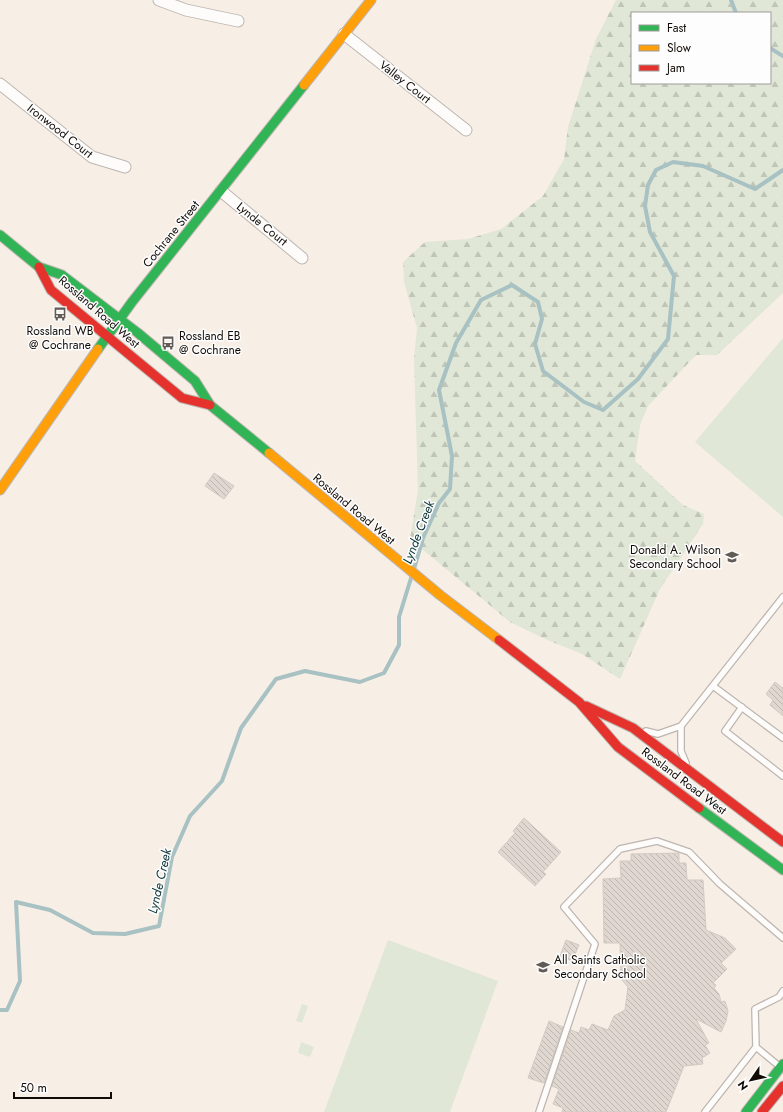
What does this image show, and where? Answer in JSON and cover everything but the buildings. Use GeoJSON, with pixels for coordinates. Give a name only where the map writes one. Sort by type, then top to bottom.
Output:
{"type":"FeatureCollection","features":[{"type":"Feature","properties":{"kind":"main road","name":"Cochrane Street"},"geometry":{"type":"LineString","coordinates":[[0,490],[79,376],[167,256],[221,191],[371,0]]}},
{"type":"Feature","properties":{"kind":"main road","name":"Rossland Road West"},"geometry":{"type":"LineString","coordinates":[[0,235],[39,267],[62,275],[195,381],[210,405],[440,595],[579,702],[618,747],[783,870]]}},
{"type":"Feature","properties":{"kind":"main road","name":"Rossland Road West"},"geometry":{"type":"LineString","coordinates":[[39,267],[51,290],[182,398],[210,405]]}},
{"type":"Feature","properties":{"kind":"main road","name":"Rossland Road West"},"geometry":{"type":"LineString","coordinates":[[579,702],[633,728],[783,842]]}},
{"type":"Feature","properties":{"kind":"main road"},"geometry":{"type":"LineString","coordinates":[[746,1112],[782,1066]]}},
{"type":"Feature","properties":{"kind":"main road"},"geometry":{"type":"LineString","coordinates":[[762,1112],[783,1086]]}},
{"type":"Feature","properties":{"kind":"street"},"geometry":{"type":"LineString","coordinates":[[159,0],[186,10],[238,21]]}},
{"type":"Feature","properties":{"kind":"street","name":"Valley Court"},"geometry":{"type":"LineString","coordinates":[[344,34],[466,130]]}},
{"type":"Feature","properties":{"kind":"street","name":"Ironwood Court"},"geometry":{"type":"LineString","coordinates":[[0,84],[92,157],[125,167]]}},
{"type":"Feature","properties":{"kind":"street","name":"Lynde Court"},"geometry":{"type":"LineString","coordinates":[[221,191],[302,258]]}},
{"type":"Feature","properties":{"kind":"lane"},"geometry":{"type":"LineString","coordinates":[[633,728],[658,734],[681,726],[783,597]]}},
{"type":"Feature","properties":{"kind":"lane"},"geometry":{"type":"LineString","coordinates":[[713,686],[783,738]]}},
{"type":"Feature","properties":{"kind":"lane"},"geometry":{"type":"LineString","coordinates":[[742,707],[725,731],[783,776]]}},
{"type":"Feature","properties":{"kind":"lane"},"geometry":{"type":"LineString","coordinates":[[681,726],[681,751],[692,774]]}},
{"type":"Feature","properties":{"kind":"lane"},"geometry":{"type":"LineString","coordinates":[[539,1112],[595,944],[564,907],[620,849],[657,841],[690,852],[720,884],[783,938]]}},
{"type":"Feature","properties":{"kind":"lane"},"geometry":{"type":"LineString","coordinates":[[705,1112],[756,1047],[755,1009],[779,997],[783,991]]}},
{"type":"Feature","properties":{"kind":"lane"},"geometry":{"type":"LineString","coordinates":[[756,1047],[782,1066]]}},
{"type":"Feature","properties":{"kind":"green space"},"geometry":{"type":"Polygon","coordinates":[[[616,0],[783,0],[783,293],[717,355],[696,355],[648,406],[640,425],[635,461],[683,505],[704,514],[703,524],[660,589],[620,679],[582,654],[545,639],[510,622],[410,539],[418,490],[414,359],[417,328],[404,282],[403,262],[425,242],[468,239],[501,229],[543,196],[564,159],[568,127],[596,39],[616,0]]]}},
{"type":"Feature","properties":{"kind":"green space"},"geometry":{"type":"Polygon","coordinates":[[[783,338],[783,517],[695,442],[783,338]]]}},
{"type":"Feature","properties":{"kind":"green space"},"geometry":{"type":"Polygon","coordinates":[[[388,940],[498,981],[450,1112],[324,1112],[388,940]]]}},
{"type":"Feature","properties":{"kind":"green space"},"geometry":{"type":"Polygon","coordinates":[[[302,1004],[308,1006],[302,1023],[296,1021],[302,1004]]]}},
{"type":"Feature","properties":{"kind":"green space"},"geometry":{"type":"Polygon","coordinates":[[[301,1042],[314,1047],[310,1057],[298,1053],[301,1042]]]}},
{"type":"Feature","properties":{"kind":"waterway","name":"Lynde Creek"},"geometry":{"type":"LineString","coordinates":[[731,0],[736,12]]}},
{"type":"Feature","properties":{"kind":"waterway","name":"Lynde Creek"},"geometry":{"type":"LineString","coordinates":[[771,49],[783,56]]}},
{"type":"Feature","properties":{"kind":"waterway","name":"Lynde Creek"},"geometry":{"type":"LineString","coordinates":[[414,569],[423,538],[439,503],[450,489],[452,456],[439,390],[456,343],[481,300],[512,285],[538,302],[542,319],[535,344],[543,371],[584,402],[603,410],[638,379],[668,339],[674,276],[650,232],[645,206],[648,185],[656,170],[673,162],[703,166],[755,189],[783,170]]}},
{"type":"Feature","properties":{"kind":"waterway","name":"Lynde Creek"},"geometry":{"type":"LineString","coordinates":[[0,1010],[7,1010],[20,981],[16,902],[50,910],[93,933],[125,934],[159,926],[172,857],[190,816],[222,781],[241,728],[276,679],[305,671],[360,682],[384,673],[399,645],[399,617],[412,575]]}},
{"type":"Feature","properties":{"kind":"traffic: fast"},"geometry":{"type":"LineString","coordinates":[[98,349],[132,302],[304,85]]}},
{"type":"Feature","properties":{"kind":"traffic: fast"},"geometry":{"type":"LineString","coordinates":[[0,235],[39,267],[62,275],[138,333],[195,381],[210,405],[269,453]]}},
{"type":"Feature","properties":{"kind":"traffic: fast"},"geometry":{"type":"LineString","coordinates":[[699,808],[783,870]]}},
{"type":"Feature","properties":{"kind":"traffic: fast"},"geometry":{"type":"LineString","coordinates":[[746,1112],[783,1064]]}},
{"type":"Feature","properties":{"kind":"traffic: slow"},"geometry":{"type":"LineString","coordinates":[[304,85],[371,0]]}},
{"type":"Feature","properties":{"kind":"traffic: slow"},"geometry":{"type":"LineString","coordinates":[[0,490],[98,349]]}},
{"type":"Feature","properties":{"kind":"traffic: slow"},"geometry":{"type":"LineString","coordinates":[[269,453],[440,595],[499,640]]}},
{"type":"Feature","properties":{"kind":"traffic: jam"},"geometry":{"type":"LineString","coordinates":[[39,267],[51,290],[182,398],[210,405]]}},
{"type":"Feature","properties":{"kind":"traffic: jam"},"geometry":{"type":"LineString","coordinates":[[499,640],[579,702],[618,747],[699,808]]}},
{"type":"Feature","properties":{"kind":"traffic: jam"},"geometry":{"type":"LineString","coordinates":[[586,706],[633,728],[783,842]]}},
{"type":"Feature","properties":{"kind":"traffic: jam"},"geometry":{"type":"LineString","coordinates":[[762,1112],[783,1086]]}},
{"type":"Feature","properties":{"kind":"place","name":"Rossland WB @ Cochrane"},"geometry":{"type":"Point","coordinates":[60,314]}},
{"type":"Feature","properties":{"kind":"place","name":"Rossland EB @ Cochrane"},"geometry":{"type":"Point","coordinates":[168,343]}},
{"type":"Feature","properties":{"kind":"place","name":"Donald A. Wilson Secondary School"},"geometry":{"type":"Point","coordinates":[732,557]}},
{"type":"Feature","properties":{"kind":"place","name":"All Saints Catholic Secondary School"},"geometry":{"type":"Point","coordinates":[543,967]}}]}
